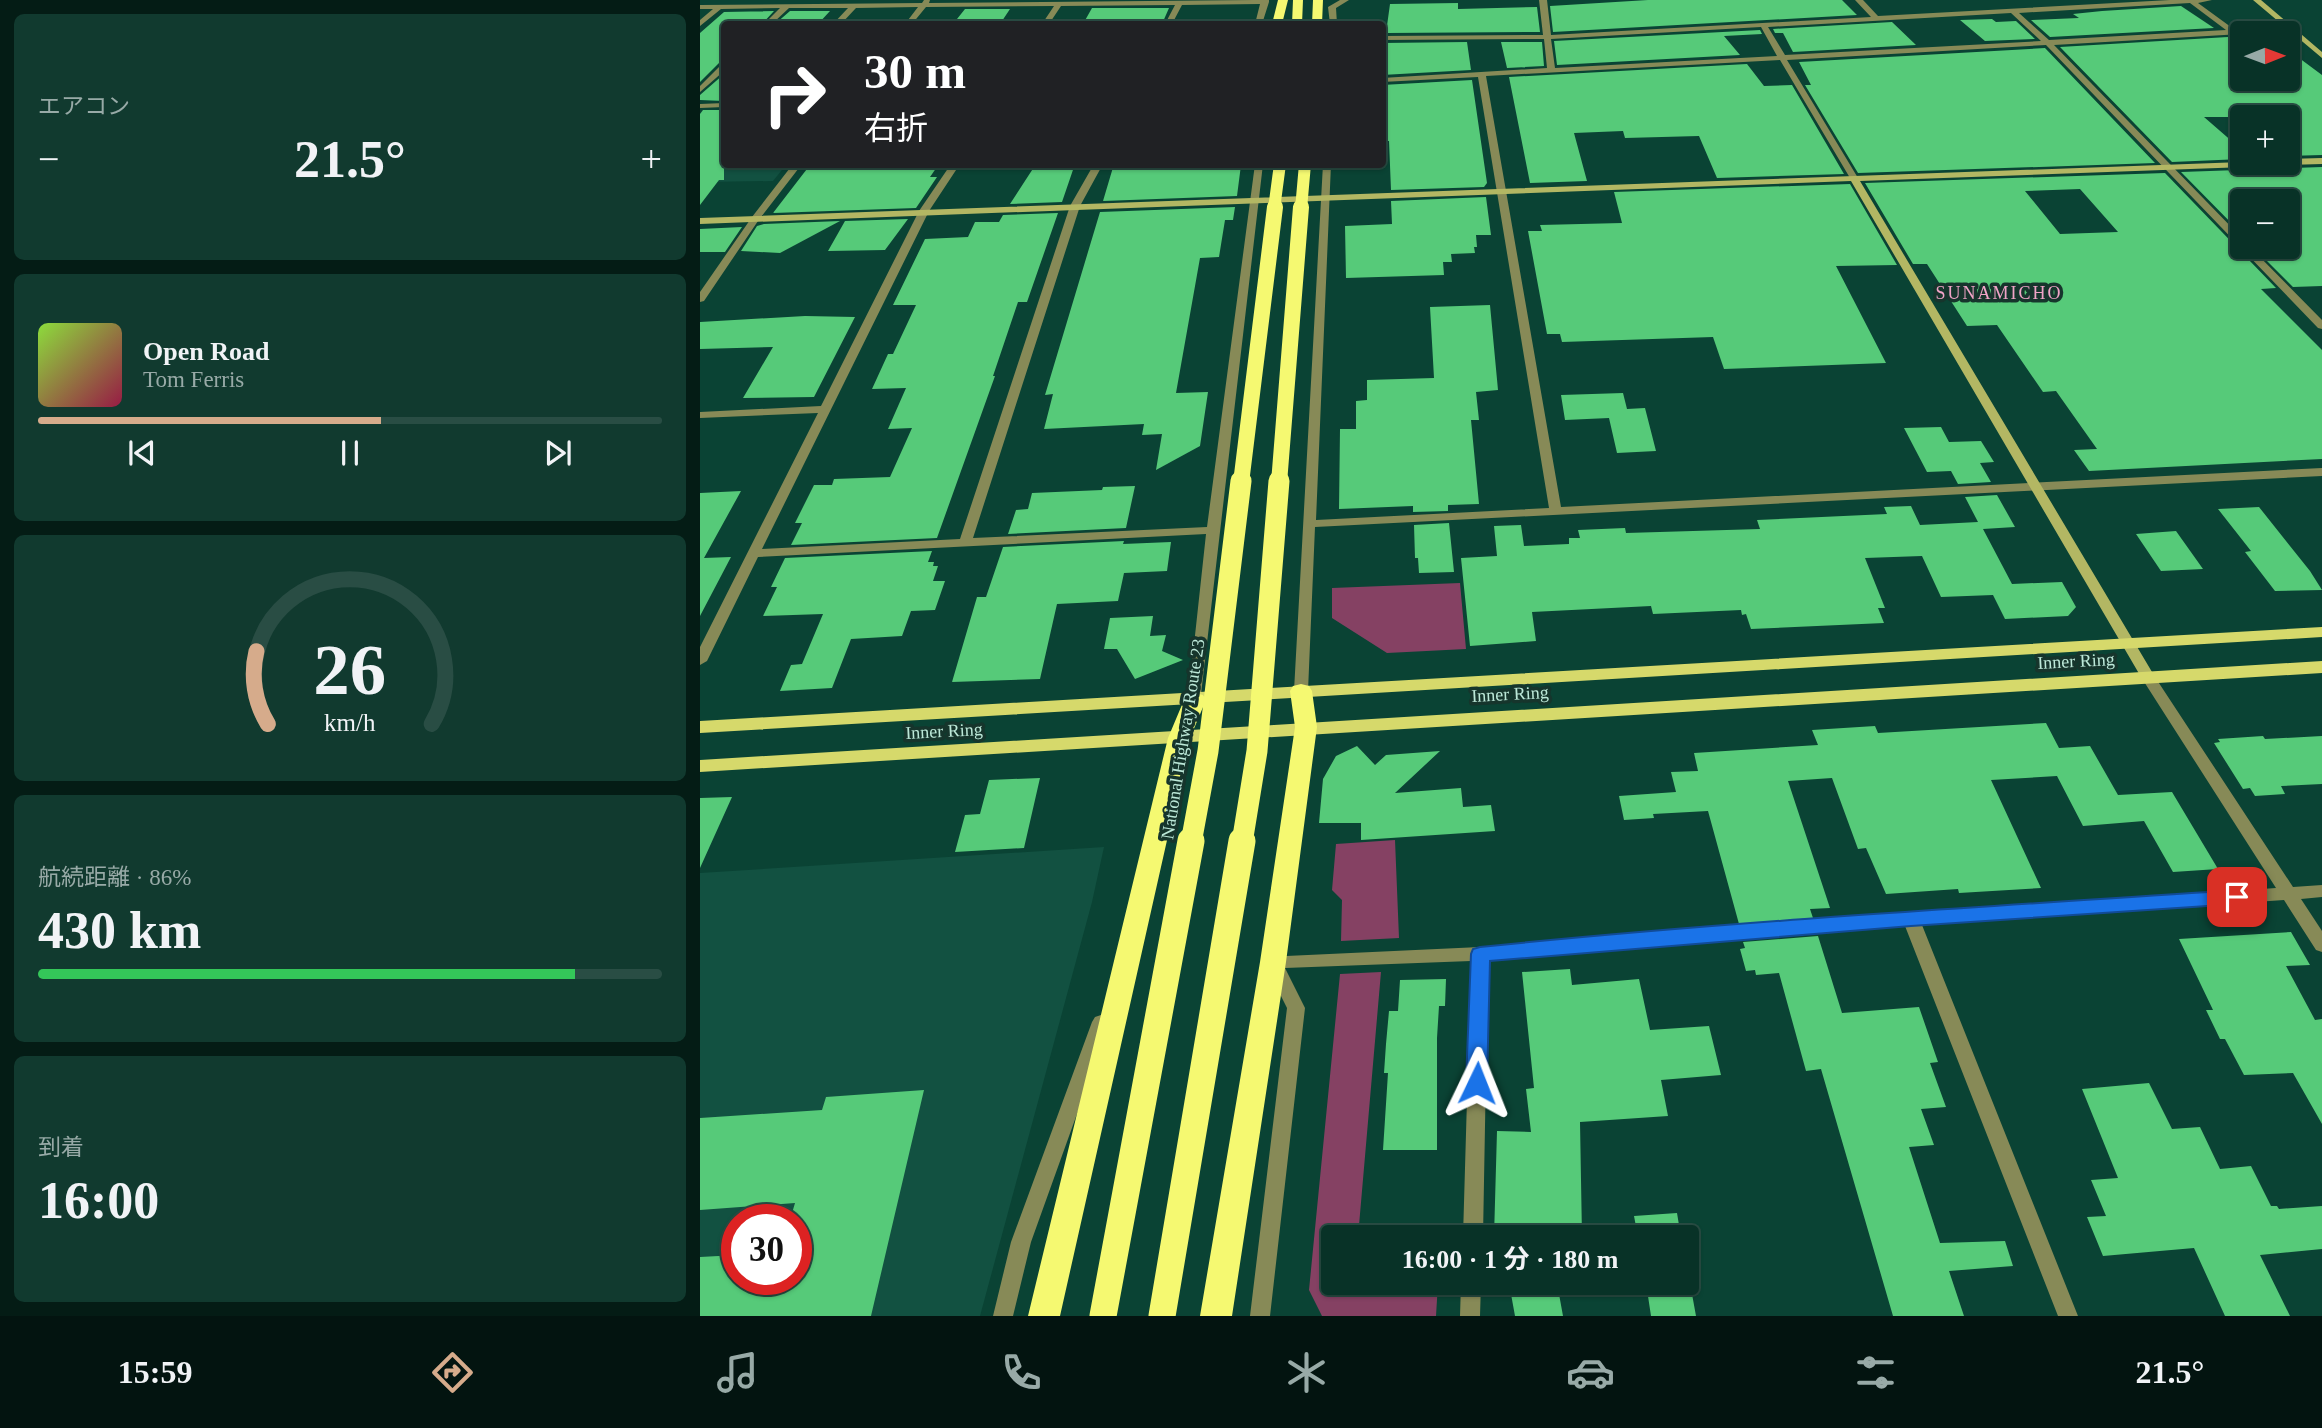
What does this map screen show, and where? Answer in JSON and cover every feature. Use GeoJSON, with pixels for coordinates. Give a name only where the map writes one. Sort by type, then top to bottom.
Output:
{"type":"FeatureCollection","features":[{"type":"Feature","properties":{"kind":"highway"},"geometry":{"type":"LineString","coordinates":[[1278,21],[1283,0]]}},
{"type":"Feature","properties":{"kind":"highway"},"geometry":{"type":"LineString","coordinates":[[1297,21],[1299,3]]}},
{"type":"Feature","properties":{"kind":"highway"},"geometry":{"type":"LineString","coordinates":[[1317,21],[1319,3]]}},
{"type":"Feature","properties":{"kind":"highway","name":"National Highway Route 23"},"geometry":{"type":"LineString","coordinates":[[1103,1316],[1208,751],[1280,168]]}},
{"type":"Feature","properties":{"kind":"highway"},"geometry":{"type":"LineString","coordinates":[[1162,1316],[1257,751],[1305,168]]}},
{"type":"Feature","properties":{"kind":"highway"},"geometry":{"type":"LineString","coordinates":[[1216,1316],[1273,962],[1306,727],[1301,691]]}},
{"type":"Feature","properties":{"kind":"highway"},"geometry":{"type":"LineString","coordinates":[[1044,1316],[1180,738],[1195,700]]}},
{"type":"Feature","properties":{"kind":"main road","name":"Inner Ring"},"geometry":{"type":"LineString","coordinates":[[700,727],[2322,632]]}},
{"type":"Feature","properties":{"kind":"main road","name":"Inner Ring"},"geometry":{"type":"LineString","coordinates":[[700,766],[2322,667]]}},
{"type":"Feature","properties":{"kind":"street"},"geometry":{"type":"LineString","coordinates":[[1333,21],[1332,3],[1345,0]]}},
{"type":"Feature","properties":{"kind":"street"},"geometry":{"type":"LineString","coordinates":[[1543,0],[1551,71]]}},
{"type":"Feature","properties":{"kind":"street"},"geometry":{"type":"LineString","coordinates":[[1859,0],[1877,19]]}},
{"type":"Feature","properties":{"kind":"street"},"geometry":{"type":"LineString","coordinates":[[1386,38],[1548,37],[2208,0]]}},
{"type":"Feature","properties":{"kind":"street"},"geometry":{"type":"LineString","coordinates":[[2257,0],[2282,21]]}},
{"type":"Feature","properties":{"kind":"street"},"geometry":{"type":"LineString","coordinates":[[700,7],[854,6],[926,2],[1059,4],[1265,1],[1260,21]]}},
{"type":"Feature","properties":{"kind":"street"},"geometry":{"type":"LineString","coordinates":[[911,21],[926,2]]}},
{"type":"Feature","properties":{"kind":"street"},"geometry":{"type":"LineString","coordinates":[[2193,2],[2230,30]]}},
{"type":"Feature","properties":{"kind":"street"},"geometry":{"type":"LineString","coordinates":[[1170,21],[1178,3]]}},
{"type":"Feature","properties":{"kind":"street"},"geometry":{"type":"LineString","coordinates":[[1048,21],[1059,4]]}},
{"type":"Feature","properties":{"kind":"street"},"geometry":{"type":"LineString","coordinates":[[771,21],[787,6]]}},
{"type":"Feature","properties":{"kind":"street"},"geometry":{"type":"LineString","coordinates":[[840,21],[854,6]]}},
{"type":"Feature","properties":{"kind":"street"},"geometry":{"type":"LineString","coordinates":[[700,24],[719,7]]}},
{"type":"Feature","properties":{"kind":"street"},"geometry":{"type":"LineString","coordinates":[[2014,12],[2048,43],[2230,232]]}},
{"type":"Feature","properties":{"kind":"street"},"geometry":{"type":"LineString","coordinates":[[1763,25],[2037,487],[2126,643],[2322,946]]}},
{"type":"Feature","properties":{"kind":"street"},"geometry":{"type":"LineString","coordinates":[[1386,80],[2230,32]]}},
{"type":"Feature","properties":{"kind":"street"},"geometry":{"type":"LineString","coordinates":[[2300,37],[2322,56]]}},
{"type":"Feature","properties":{"kind":"street"},"geometry":{"type":"LineString","coordinates":[[700,90],[721,69]]}},
{"type":"Feature","properties":{"kind":"street"},"geometry":{"type":"LineString","coordinates":[[1482,75],[1556,512]]}},
{"type":"Feature","properties":{"kind":"street"},"geometry":{"type":"LineString","coordinates":[[700,106],[721,105]]}},
{"type":"Feature","properties":{"kind":"street"},"geometry":{"type":"LineString","coordinates":[[2300,162],[2322,161]]}},
{"type":"Feature","properties":{"kind":"street"},"geometry":{"type":"LineString","coordinates":[[700,221],[2230,165]]}},
{"type":"Feature","properties":{"kind":"street"},"geometry":{"type":"LineString","coordinates":[[700,299],[755,219],[796,168]]}},
{"type":"Feature","properties":{"kind":"street"},"geometry":{"type":"LineString","coordinates":[[700,661],[924,211],[953,168]]}},
{"type":"Feature","properties":{"kind":"street"},"geometry":{"type":"LineString","coordinates":[[965,542],[1075,206],[1097,168]]}},
{"type":"Feature","properties":{"kind":"street"},"geometry":{"type":"LineString","coordinates":[[1195,700],[1213,530],[1259,168]]}},
{"type":"Feature","properties":{"kind":"street"},"geometry":{"type":"LineString","coordinates":[[1301,691],[1327,168]]}},
{"type":"Feature","properties":{"kind":"street"},"geometry":{"type":"LineString","coordinates":[[2257,259],[2322,326]]}},
{"type":"Feature","properties":{"kind":"street"},"geometry":{"type":"LineString","coordinates":[[700,415],[825,410]]}},
{"type":"Feature","properties":{"kind":"street"},"geometry":{"type":"LineString","coordinates":[[1308,524],[2322,472]]}},
{"type":"Feature","properties":{"kind":"street"},"geometry":{"type":"LineString","coordinates":[[754,553],[1213,530]]}},
{"type":"Feature","properties":{"kind":"street"},"geometry":{"type":"LineString","coordinates":[[1260,1316],[1296,1008],[1273,962],[1480,954],[1911,919],[2322,891]]}},
{"type":"Feature","properties":{"kind":"street"},"geometry":{"type":"LineString","coordinates":[[1911,919],[2068,1316]]}},
{"type":"Feature","properties":{"kind":"street"},"geometry":{"type":"LineString","coordinates":[[1473,1225],[1480,954]]}},
{"type":"Feature","properties":{"kind":"street"},"geometry":{"type":"LineString","coordinates":[[1003,1316],[1021,1241],[1101,1023],[1124,976]]}},
{"type":"Feature","properties":{"kind":"street"},"geometry":{"type":"LineString","coordinates":[[1471,1295],[1471,1316]]}},
{"type":"Feature","properties":{"kind":"shaded area"},"geometry":{"type":"Polygon","coordinates":[[[721,149],[721,168],[784,168],[773,181],[700,182],[700,151],[721,149]]]}},
{"type":"Feature","properties":{"kind":"shaded area"},"geometry":{"type":"Polygon","coordinates":[[[1460,583],[1466,649],[1387,653],[1332,618],[1332,588],[1460,583]]]}},
{"type":"Feature","properties":{"kind":"shaded area"},"geometry":{"type":"Polygon","coordinates":[[[1395,840],[1399,938],[1341,941],[1342,900],[1332,890],[1336,844],[1395,840]]]}},
{"type":"Feature","properties":{"kind":"shaded area"},"geometry":{"type":"Polygon","coordinates":[[[1104,847],[1092,902],[980,1316],[700,1316],[700,873],[1104,847]]]}},
{"type":"Feature","properties":{"kind":"shaded area"},"geometry":{"type":"Polygon","coordinates":[[[1381,972],[1359,1225],[1321,1225],[1321,1295],[1437,1295],[1436,1316],[1322,1316],[1309,1290],[1340,974],[1381,972]]]}},
{"type":"Feature","properties":{"kind":"building"},"geometry":{"type":"Polygon","coordinates":[[[1648,0],[1842,0],[1857,15],[1553,32],[1550,6],[1648,0]]]}},
{"type":"Feature","properties":{"kind":"building"},"geometry":{"type":"Polygon","coordinates":[[[1458,3],[1458,9],[1537,7],[1540,32],[1386,33],[1390,4],[1458,3]]]}},
{"type":"Feature","properties":{"kind":"building"},"geometry":{"type":"Polygon","coordinates":[[[2181,6],[2214,28],[2050,37],[2031,20],[2079,18],[2073,14],[2181,6]]]}},
{"type":"Feature","properties":{"kind":"building"},"geometry":{"type":"Polygon","coordinates":[[[1092,8],[1169,8],[1163,21],[1085,21],[1092,8]]]}},
{"type":"Feature","properties":{"kind":"building"},"geometry":{"type":"Polygon","coordinates":[[[965,9],[1010,9],[1002,21],[955,21],[965,9]]]}},
{"type":"Feature","properties":{"kind":"building"},"geometry":{"type":"Polygon","coordinates":[[[774,11],[765,21],[721,21],[721,63],[700,82],[700,33],[724,12],[774,11]]]}},
{"type":"Feature","properties":{"kind":"building"},"geometry":{"type":"Polygon","coordinates":[[[790,11],[830,11],[821,21],[778,21],[790,11]]]}},
{"type":"Feature","properties":{"kind":"building"},"geometry":{"type":"Polygon","coordinates":[[[1992,19],[1996,22],[2016,21],[2035,39],[1985,41],[1960,20],[1992,19]]]}},
{"type":"Feature","properties":{"kind":"building"},"geometry":{"type":"Polygon","coordinates":[[[1892,22],[1916,45],[1793,52],[1783,33],[1775,33],[1773,29],[1892,22]]]}},
{"type":"Feature","properties":{"kind":"building"},"geometry":{"type":"Polygon","coordinates":[[[1760,30],[1762,34],[1724,36],[1740,55],[1557,65],[1554,41],[1760,30]]]}},
{"type":"Feature","properties":{"kind":"building"},"geometry":{"type":"Polygon","coordinates":[[[2228,37],[2230,91],[2300,91],[2300,59],[2322,75],[2322,155],[2300,156],[2300,105],[2230,105],[2230,117],[2204,117],[2230,140],[2230,160],[2172,162],[2060,47],[2228,37]]]}},
{"type":"Feature","properties":{"kind":"building"},"geometry":{"type":"Polygon","coordinates":[[[1467,42],[1471,70],[1386,75],[1386,43],[1467,42]]]}},
{"type":"Feature","properties":{"kind":"building"},"geometry":{"type":"Polygon","coordinates":[[[1501,42],[1542,42],[1544,66],[1507,68],[1501,42]]]}},
{"type":"Feature","properties":{"kind":"building"},"geometry":{"type":"Polygon","coordinates":[[[2045,48],[2155,163],[1858,173],[1805,85],[1811,85],[1799,62],[2045,48]]]}},
{"type":"Feature","properties":{"kind":"building"},"geometry":{"type":"Polygon","coordinates":[[[1747,64],[1764,86],[1792,85],[1844,174],[1717,178],[1699,136],[1625,138],[1623,131],[1574,133],[1587,181],[1530,183],[1509,77],[1747,64]]]}},
{"type":"Feature","properties":{"kind":"building"},"geometry":{"type":"Polygon","coordinates":[[[721,77],[721,101],[700,100],[700,95],[721,77]]]}},
{"type":"Feature","properties":{"kind":"building"},"geometry":{"type":"Polygon","coordinates":[[[1472,80],[1487,183],[1484,187],[1391,190],[1389,141],[1386,141],[1386,85],[1472,80]]]}},
{"type":"Feature","properties":{"kind":"building"},"geometry":{"type":"Polygon","coordinates":[[[703,110],[721,110],[721,168],[724,168],[724,180],[719,180],[700,205],[700,114],[703,110]]]}},
{"type":"Feature","properties":{"kind":"building"},"geometry":{"type":"Polygon","coordinates":[[[2322,167],[2322,286],[2293,287],[2265,259],[2300,259],[2300,189],[2230,189],[2230,222],[2181,172],[2230,170],[2230,175],[2300,175],[2300,168],[2322,167]]]}},
{"type":"Feature","properties":{"kind":"building"},"geometry":{"type":"Polygon","coordinates":[[[808,168],[936,168],[930,177],[937,177],[916,208],[773,213],[808,168]]]}},
{"type":"Feature","properties":{"kind":"building"},"geometry":{"type":"Polygon","coordinates":[[[1033,168],[1074,168],[1062,202],[1010,204],[1033,168]]]}},
{"type":"Feature","properties":{"kind":"building"},"geometry":{"type":"Polygon","coordinates":[[[1113,168],[1241,168],[1237,196],[1103,201],[1113,168]]]}},
{"type":"Feature","properties":{"kind":"building"},"geometry":{"type":"Polygon","coordinates":[[[2165,173],[2230,240],[2230,259],[2248,259],[2276,288],[2261,289],[2322,350],[2322,459],[2089,471],[2074,450],[2097,449],[2056,391],[2043,392],[1997,325],[1967,326],[1927,264],[1913,264],[1865,183],[2165,173]],[[2080,189],[2025,191],[2060,234],[2118,232],[2080,189]]]}},
{"type":"Feature","properties":{"kind":"building"},"geometry":{"type":"Polygon","coordinates":[[[1850,184],[1897,265],[1836,266],[1886,363],[1724,369],[1713,337],[1562,342],[1560,334],[1547,334],[1528,231],[1542,231],[1540,225],[1622,223],[1614,192],[1850,184]]]}},
{"type":"Feature","properties":{"kind":"building"},"geometry":{"type":"Polygon","coordinates":[[[1486,197],[1491,235],[1476,235],[1475,253],[1451,254],[1452,262],[1443,262],[1444,275],[1346,278],[1345,226],[1392,224],[1391,201],[1486,197]]]}},
{"type":"Feature","properties":{"kind":"building"},"geometry":{"type":"Polygon","coordinates":[[[1235,207],[1233,220],[1225,220],[1219,257],[1200,258],[1176,393],[1208,392],[1200,446],[1156,470],[1162,434],[1142,435],[1144,424],[1044,429],[1053,394],[1045,395],[1100,212],[1235,207]]]}},
{"type":"Feature","properties":{"kind":"building"},"geometry":{"type":"Polygon","coordinates":[[[1058,213],[1027,302],[1018,302],[995,376],[937,538],[791,545],[802,523],[795,523],[814,485],[832,485],[834,479],[890,477],[912,428],[888,429],[906,388],[872,389],[888,354],[893,354],[916,305],[893,305],[925,239],[968,237],[975,222],[999,222],[1003,215],[1058,213]]]}},
{"type":"Feature","properties":{"kind":"building"},"geometry":{"type":"Polygon","coordinates":[[[908,219],[885,250],[828,251],[845,221],[908,219]]]}},
{"type":"Feature","properties":{"kind":"building"},"geometry":{"type":"Polygon","coordinates":[[[840,221],[780,253],[741,251],[757,226],[840,221]]]}},
{"type":"Feature","properties":{"kind":"building"},"geometry":{"type":"Polygon","coordinates":[[[742,227],[725,252],[700,252],[700,229],[742,227]]]}},
{"type":"Feature","properties":{"kind":"building"},"geometry":{"type":"Polygon","coordinates":[[[1490,305],[1498,390],[1476,392],[1479,420],[1471,420],[1479,504],[1448,505],[1448,511],[1413,512],[1413,506],[1339,509],[1340,429],[1356,429],[1356,401],[1367,400],[1367,380],[1434,378],[1430,307],[1490,305]]]}},
{"type":"Feature","properties":{"kind":"building"},"geometry":{"type":"Polygon","coordinates":[[[805,316],[855,317],[814,397],[743,398],[773,347],[700,349],[700,322],[805,316]]]}},
{"type":"Feature","properties":{"kind":"building"},"geometry":{"type":"Polygon","coordinates":[[[1623,393],[1627,409],[1645,408],[1656,451],[1617,453],[1609,418],[1565,420],[1561,395],[1623,393]]]}},
{"type":"Feature","properties":{"kind":"building"},"geometry":{"type":"Polygon","coordinates":[[[1941,427],[1949,442],[1981,441],[1994,462],[1980,463],[1991,482],[1958,484],[1951,471],[1927,472],[1904,428],[1941,427]]]}},
{"type":"Feature","properties":{"kind":"building"},"geometry":{"type":"Polygon","coordinates":[[[1135,486],[1126,528],[1008,534],[1016,510],[1028,509],[1032,493],[1135,486]]]}},
{"type":"Feature","properties":{"kind":"building"},"geometry":{"type":"Polygon","coordinates":[[[741,491],[704,558],[731,557],[700,616],[700,493],[741,491]]]}},
{"type":"Feature","properties":{"kind":"building"},"geometry":{"type":"Polygon","coordinates":[[[1997,495],[2015,527],[1983,529],[2012,584],[2062,582],[2076,607],[2068,616],[2005,619],[1993,595],[1941,597],[1922,556],[1865,558],[1885,608],[1878,608],[1884,623],[1751,629],[1746,614],[1742,615],[1741,610],[1653,614],[1651,606],[1532,612],[1536,641],[1470,646],[1461,558],[1497,556],[1494,526],[1521,525],[1524,546],[1569,544],[1569,538],[1580,538],[1578,530],[1625,528],[1626,533],[1760,529],[1757,520],[1887,514],[1884,507],[1911,506],[1920,525],[1978,522],[1965,497],[1997,495]]]}},
{"type":"Feature","properties":{"kind":"building"},"geometry":{"type":"Polygon","coordinates":[[[2259,507],[2322,590],[2275,591],[2245,552],[2251,551],[2218,509],[2259,507]]]}},
{"type":"Feature","properties":{"kind":"building"},"geometry":{"type":"Polygon","coordinates":[[[1449,523],[1454,572],[1419,573],[1418,558],[1415,558],[1414,525],[1449,523]]]}},
{"type":"Feature","properties":{"kind":"building"},"geometry":{"type":"Polygon","coordinates":[[[2176,531],[2203,569],[2161,571],[2136,534],[2176,531]]]}},
{"type":"Feature","properties":{"kind":"building"},"geometry":{"type":"Polygon","coordinates":[[[1124,541],[1123,544],[1171,542],[1167,571],[1124,573],[1118,601],[1057,604],[1040,679],[952,682],[977,597],[986,597],[1003,547],[1124,541]]]}},
{"type":"Feature","properties":{"kind":"building"},"geometry":{"type":"Polygon","coordinates":[[[932,551],[928,562],[934,562],[933,566],[938,566],[933,581],[945,581],[935,610],[911,611],[902,636],[851,639],[832,688],[780,691],[791,665],[802,664],[823,614],[763,616],[777,587],[771,587],[785,558],[932,551]]]}},
{"type":"Feature","properties":{"kind":"building"},"geometry":{"type":"Polygon","coordinates":[[[1153,616],[1150,636],[1166,635],[1162,651],[1183,660],[1135,679],[1117,649],[1104,649],[1110,618],[1153,616]]]}},
{"type":"Feature","properties":{"kind":"building"},"geometry":{"type":"Polygon","coordinates":[[[2046,723],[2059,748],[2090,746],[2118,795],[2172,792],[2218,869],[2173,872],[2144,821],[2083,826],[2057,776],[1991,780],[2041,888],[1959,893],[1958,889],[1886,894],[1866,848],[1858,849],[1832,778],[1788,781],[1830,908],[1810,909],[1813,918],[1739,924],[1708,811],[1653,814],[1654,818],[1624,820],[1619,796],[1676,792],[1671,772],[1698,771],[1694,753],[1818,745],[1812,730],[1875,726],[1878,733],[2046,723]]]}},
{"type":"Feature","properties":{"kind":"building"},"geometry":{"type":"Polygon","coordinates":[[[2263,736],[2265,739],[2322,736],[2322,784],[2281,786],[2285,794],[2255,796],[2250,788],[2243,789],[2214,743],[2220,742],[2218,739],[2263,736]]]}},
{"type":"Feature","properties":{"kind":"building"},"geometry":{"type":"Polygon","coordinates":[[[1357,746],[1375,765],[1386,755],[1440,751],[1395,793],[1461,788],[1463,807],[1491,805],[1495,831],[1361,840],[1361,823],[1319,823],[1323,779],[1336,756],[1357,746]]]}},
{"type":"Feature","properties":{"kind":"building"},"geometry":{"type":"Polygon","coordinates":[[[1040,778],[1024,848],[955,852],[965,815],[980,814],[989,780],[1040,778]]]}},
{"type":"Feature","properties":{"kind":"building"},"geometry":{"type":"Polygon","coordinates":[[[732,797],[700,868],[700,798],[732,797]]]}},
{"type":"Feature","properties":{"kind":"building"},"geometry":{"type":"Polygon","coordinates":[[[2291,932],[2310,965],[2286,966],[2315,1020],[2322,1019],[2322,1124],[2293,1073],[2244,1075],[2225,1039],[2220,1039],[2206,1010],[2213,1010],[2179,939],[2291,932]]]}},
{"type":"Feature","properties":{"kind":"building"},"geometry":{"type":"Polygon","coordinates":[[[1818,936],[1842,1013],[1919,1007],[1938,1062],[1930,1063],[1946,1107],[1921,1109],[1934,1145],[1909,1147],[1940,1243],[2005,1241],[2013,1266],[1949,1271],[1964,1316],[1893,1316],[1821,1069],[1806,1071],[1779,973],[1756,975],[1755,970],[1746,971],[1740,949],[1745,948],[1743,942],[1818,936]]]}},
{"type":"Feature","properties":{"kind":"building"},"geometry":{"type":"Polygon","coordinates":[[[1570,969],[1572,985],[1639,979],[1650,1030],[1709,1026],[1721,1075],[1661,1080],[1668,1116],[1580,1122],[1582,1225],[1494,1225],[1497,1131],[1531,1132],[1526,1089],[1534,1088],[1522,972],[1570,969]]]}},
{"type":"Feature","properties":{"kind":"building"},"geometry":{"type":"Polygon","coordinates":[[[1446,979],[1445,1006],[1439,1006],[1437,1038],[1437,1150],[1383,1150],[1388,1073],[1384,1073],[1389,1011],[1398,1011],[1400,980],[1446,979]]]}},
{"type":"Feature","properties":{"kind":"building"},"geometry":{"type":"Polygon","coordinates":[[[2149,1083],[2172,1129],[2200,1127],[2220,1169],[2251,1166],[2271,1206],[2277,1206],[2279,1209],[2322,1206],[2322,1249],[2260,1255],[2290,1316],[2225,1316],[2194,1248],[2103,1256],[2087,1217],[2106,1216],[2091,1180],[2118,1178],[2082,1089],[2149,1083]]]}},
{"type":"Feature","properties":{"kind":"building"},"geometry":{"type":"Polygon","coordinates":[[[924,1090],[871,1316],[700,1316],[700,1257],[721,1256],[721,1295],[812,1295],[812,1204],[721,1204],[721,1208],[700,1210],[700,1118],[822,1110],[826,1097],[924,1090]]]}},
{"type":"Feature","properties":{"kind":"building"},"geometry":{"type":"Polygon","coordinates":[[[1677,1213],[1679,1225],[1636,1225],[1634,1216],[1677,1213]]]}},
{"type":"Feature","properties":{"kind":"building"},"geometry":{"type":"Polygon","coordinates":[[[1511,1295],[1559,1295],[1563,1316],[1515,1316],[1511,1295]]]}},
{"type":"Feature","properties":{"kind":"building"},"geometry":{"type":"Polygon","coordinates":[[[1648,1295],[1692,1295],[1696,1316],[1651,1316],[1648,1295]]]}},
{"type":"Feature","properties":{"kind":"district","name":"SUNAMICHO"},"geometry":{"type":"Point","coordinates":[1999,293]}},
{"type":"Feature","properties":{"kind":"route"},"geometry":{"type":"LineString","coordinates":[[1477,1083],[1480,954],[1911,919],[2237,897]]}}]}
